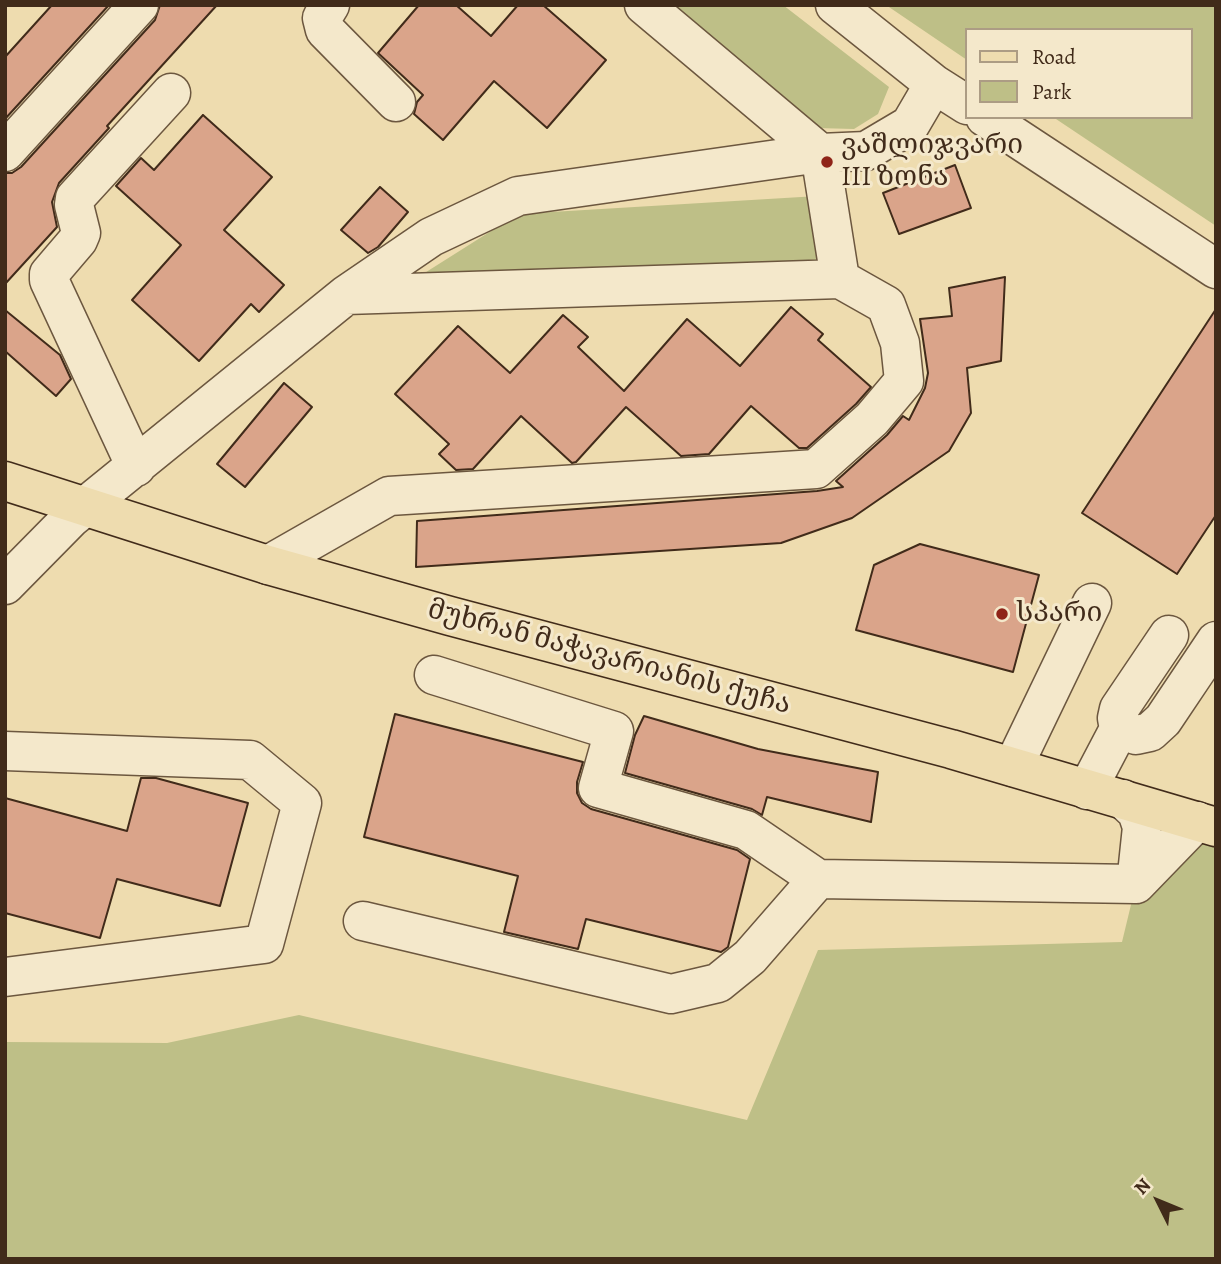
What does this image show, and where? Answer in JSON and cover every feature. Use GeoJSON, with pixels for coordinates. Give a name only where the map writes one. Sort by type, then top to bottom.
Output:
{"type":"FeatureCollection","features":[{"type":"Feature","properties":{"kind":"main road","name":"მუხრან მაჭავარიანის ქუჩა"},"geometry":{"type":"LineString","coordinates":[[5,481],[268,565],[951,749],[1206,824]]}},
{"type":"Feature","properties":{"kind":"street"},"geometry":{"type":"LineString","coordinates":[[5,152],[139,5]]}},
{"type":"Feature","properties":{"kind":"street"},"geometry":{"type":"LineString","coordinates":[[330,5],[322,18],[325,30],[396,102]]}},
{"type":"Feature","properties":{"kind":"street"},"geometry":{"type":"LineString","coordinates":[[644,5],[820,153],[840,279]]}},
{"type":"Feature","properties":{"kind":"street"},"geometry":{"type":"LineString","coordinates":[[835,5],[934,84],[965,104]]}},
{"type":"Feature","properties":{"kind":"street"},"geometry":{"type":"LineString","coordinates":[[5,585],[71,518],[346,295],[431,237],[517,197],[820,153],[866,151],[910,125],[934,84]]}},
{"type":"Feature","properties":{"kind":"street"},"geometry":{"type":"LineString","coordinates":[[136,467],[49,280],[49,274],[81,233],[74,205],[75,198],[172,93]]}},
{"type":"Feature","properties":{"kind":"street"},"geometry":{"type":"LineString","coordinates":[[988,119],[1216,269]]}},
{"type":"Feature","properties":{"kind":"street"},"geometry":{"type":"LineString","coordinates":[[268,565],[389,496],[816,470],[872,419],[904,381],[900,343],[886,304],[840,279],[346,295]]}},
{"type":"Feature","properties":{"kind":"street"},"geometry":{"type":"LineString","coordinates":[[1013,767],[1092,603]]}},
{"type":"Feature","properties":{"kind":"street"},"geometry":{"type":"LineString","coordinates":[[1136,884],[1142,827],[1138,813],[1105,795],[1119,729],[1116,718],[1119,709],[1169,635]]}},
{"type":"Feature","properties":{"kind":"street"},"geometry":{"type":"LineString","coordinates":[[1119,729],[1136,735],[1150,732],[1163,720],[1216,641]]}},
{"type":"Feature","properties":{"kind":"street"},"geometry":{"type":"LineString","coordinates":[[434,675],[614,731],[598,788],[746,830],[818,879],[1136,884],[1206,824]]}},
{"type":"Feature","properties":{"kind":"street"},"geometry":{"type":"LineString","coordinates":[[5,751],[250,760],[302,803],[264,944],[5,977]]}},
{"type":"Feature","properties":{"kind":"street"},"geometry":{"type":"LineString","coordinates":[[363,921],[671,994],[718,983],[750,957],[818,879]]}},
{"type":"Feature","properties":{"kind":"green space"},"geometry":{"type":"Polygon","coordinates":[[[663,5],[783,5],[889,87],[878,114],[854,129],[816,128],[663,5]]]}},
{"type":"Feature","properties":{"kind":"green space"},"geometry":{"type":"Polygon","coordinates":[[[886,5],[1216,5],[1216,226],[1056,119],[1193,119],[1193,28],[965,28],[965,59],[886,5]]]}},
{"type":"Feature","properties":{"kind":"green space"},"geometry":{"type":"Polygon","coordinates":[[[818,196],[824,268],[423,274],[518,214],[818,196]]]}},
{"type":"Feature","properties":{"kind":"green space"},"geometry":{"type":"Polygon","coordinates":[[[1216,827],[1216,1259],[5,1259],[5,1042],[167,1043],[299,1015],[747,1120],[818,950],[1122,942],[1136,884],[1216,827]]]}},
{"type":"Feature","properties":{"kind":"building"},"geometry":{"type":"Polygon","coordinates":[[[52,5],[109,5],[5,119],[5,57],[52,5]]]}},
{"type":"Feature","properties":{"kind":"building"},"geometry":{"type":"Polygon","coordinates":[[[160,5],[217,5],[59,183],[52,202],[57,227],[5,284],[5,173],[12,173],[21,167],[155,20],[160,5]]]}},
{"type":"Feature","properties":{"kind":"building"},"geometry":{"type":"Polygon","coordinates":[[[419,5],[456,5],[491,36],[518,5],[543,5],[606,60],[547,128],[494,81],[443,140],[414,114],[417,102],[423,95],[378,53],[419,5]]]}},
{"type":"Feature","properties":{"kind":"building"},"geometry":{"type":"Polygon","coordinates":[[[203,115],[272,177],[224,230],[284,285],[259,312],[251,304],[199,361],[132,300],[181,245],[116,186],[141,158],[154,170],[203,115]]]}},
{"type":"Feature","properties":{"kind":"building"},"geometry":{"type":"Polygon","coordinates":[[[955,165],[971,208],[899,234],[883,193],[955,165]]]}},
{"type":"Feature","properties":{"kind":"building"},"geometry":{"type":"Polygon","coordinates":[[[380,187],[408,212],[378,247],[368,253],[341,230],[380,187]]]}},
{"type":"Feature","properties":{"kind":"building"},"geometry":{"type":"Polygon","coordinates":[[[1005,277],[1001,361],[967,368],[971,413],[949,451],[852,518],[781,543],[416,567],[417,521],[843,487],[836,481],[887,435],[903,416],[909,420],[925,388],[928,373],[920,319],[952,316],[949,288],[1005,277]]]}},
{"type":"Feature","properties":{"kind":"building"},"geometry":{"type":"Polygon","coordinates":[[[791,307],[823,334],[818,340],[871,387],[807,448],[799,448],[751,406],[709,454],[681,456],[626,407],[576,462],[572,463],[521,416],[473,469],[456,470],[439,454],[449,444],[395,394],[458,326],[510,373],[563,315],[588,337],[578,347],[624,391],[687,319],[740,366],[791,307]]]}},
{"type":"Feature","properties":{"kind":"building"},"geometry":{"type":"Polygon","coordinates":[[[1216,309],[1216,515],[1177,574],[1082,513],[1216,309]]]}},
{"type":"Feature","properties":{"kind":"building"},"geometry":{"type":"Polygon","coordinates":[[[5,310],[60,355],[71,379],[56,396],[5,351],[5,310]]]}},
{"type":"Feature","properties":{"kind":"building"},"geometry":{"type":"Polygon","coordinates":[[[284,383],[312,407],[245,487],[217,464],[284,383]]]}},
{"type":"Feature","properties":{"kind":"building"},"geometry":{"type":"Polygon","coordinates":[[[920,544],[1039,575],[1013,672],[856,630],[874,565],[920,544]]]}},
{"type":"Feature","properties":{"kind":"building"},"geometry":{"type":"Polygon","coordinates":[[[395,714],[583,762],[577,793],[582,803],[591,809],[737,850],[750,859],[728,947],[721,952],[586,919],[578,949],[504,932],[518,876],[364,837],[395,714]]]}},
{"type":"Feature","properties":{"kind":"building"},"geometry":{"type":"Polygon","coordinates":[[[644,716],[758,749],[878,772],[871,822],[767,797],[762,815],[752,809],[625,773],[635,735],[644,716]]]}},
{"type":"Feature","properties":{"kind":"building"},"geometry":{"type":"Polygon","coordinates":[[[141,778],[156,778],[248,803],[220,906],[117,879],[100,938],[5,913],[5,798],[127,831],[141,778]]]}},
{"type":"Feature","properties":{"kind":"place","name":"ვაშლიჯვარი III ზონა"},"geometry":{"type":"Point","coordinates":[827,162]}},
{"type":"Feature","properties":{"kind":"place","name":"სპარი"},"geometry":{"type":"Point","coordinates":[1002,614]}}]}
